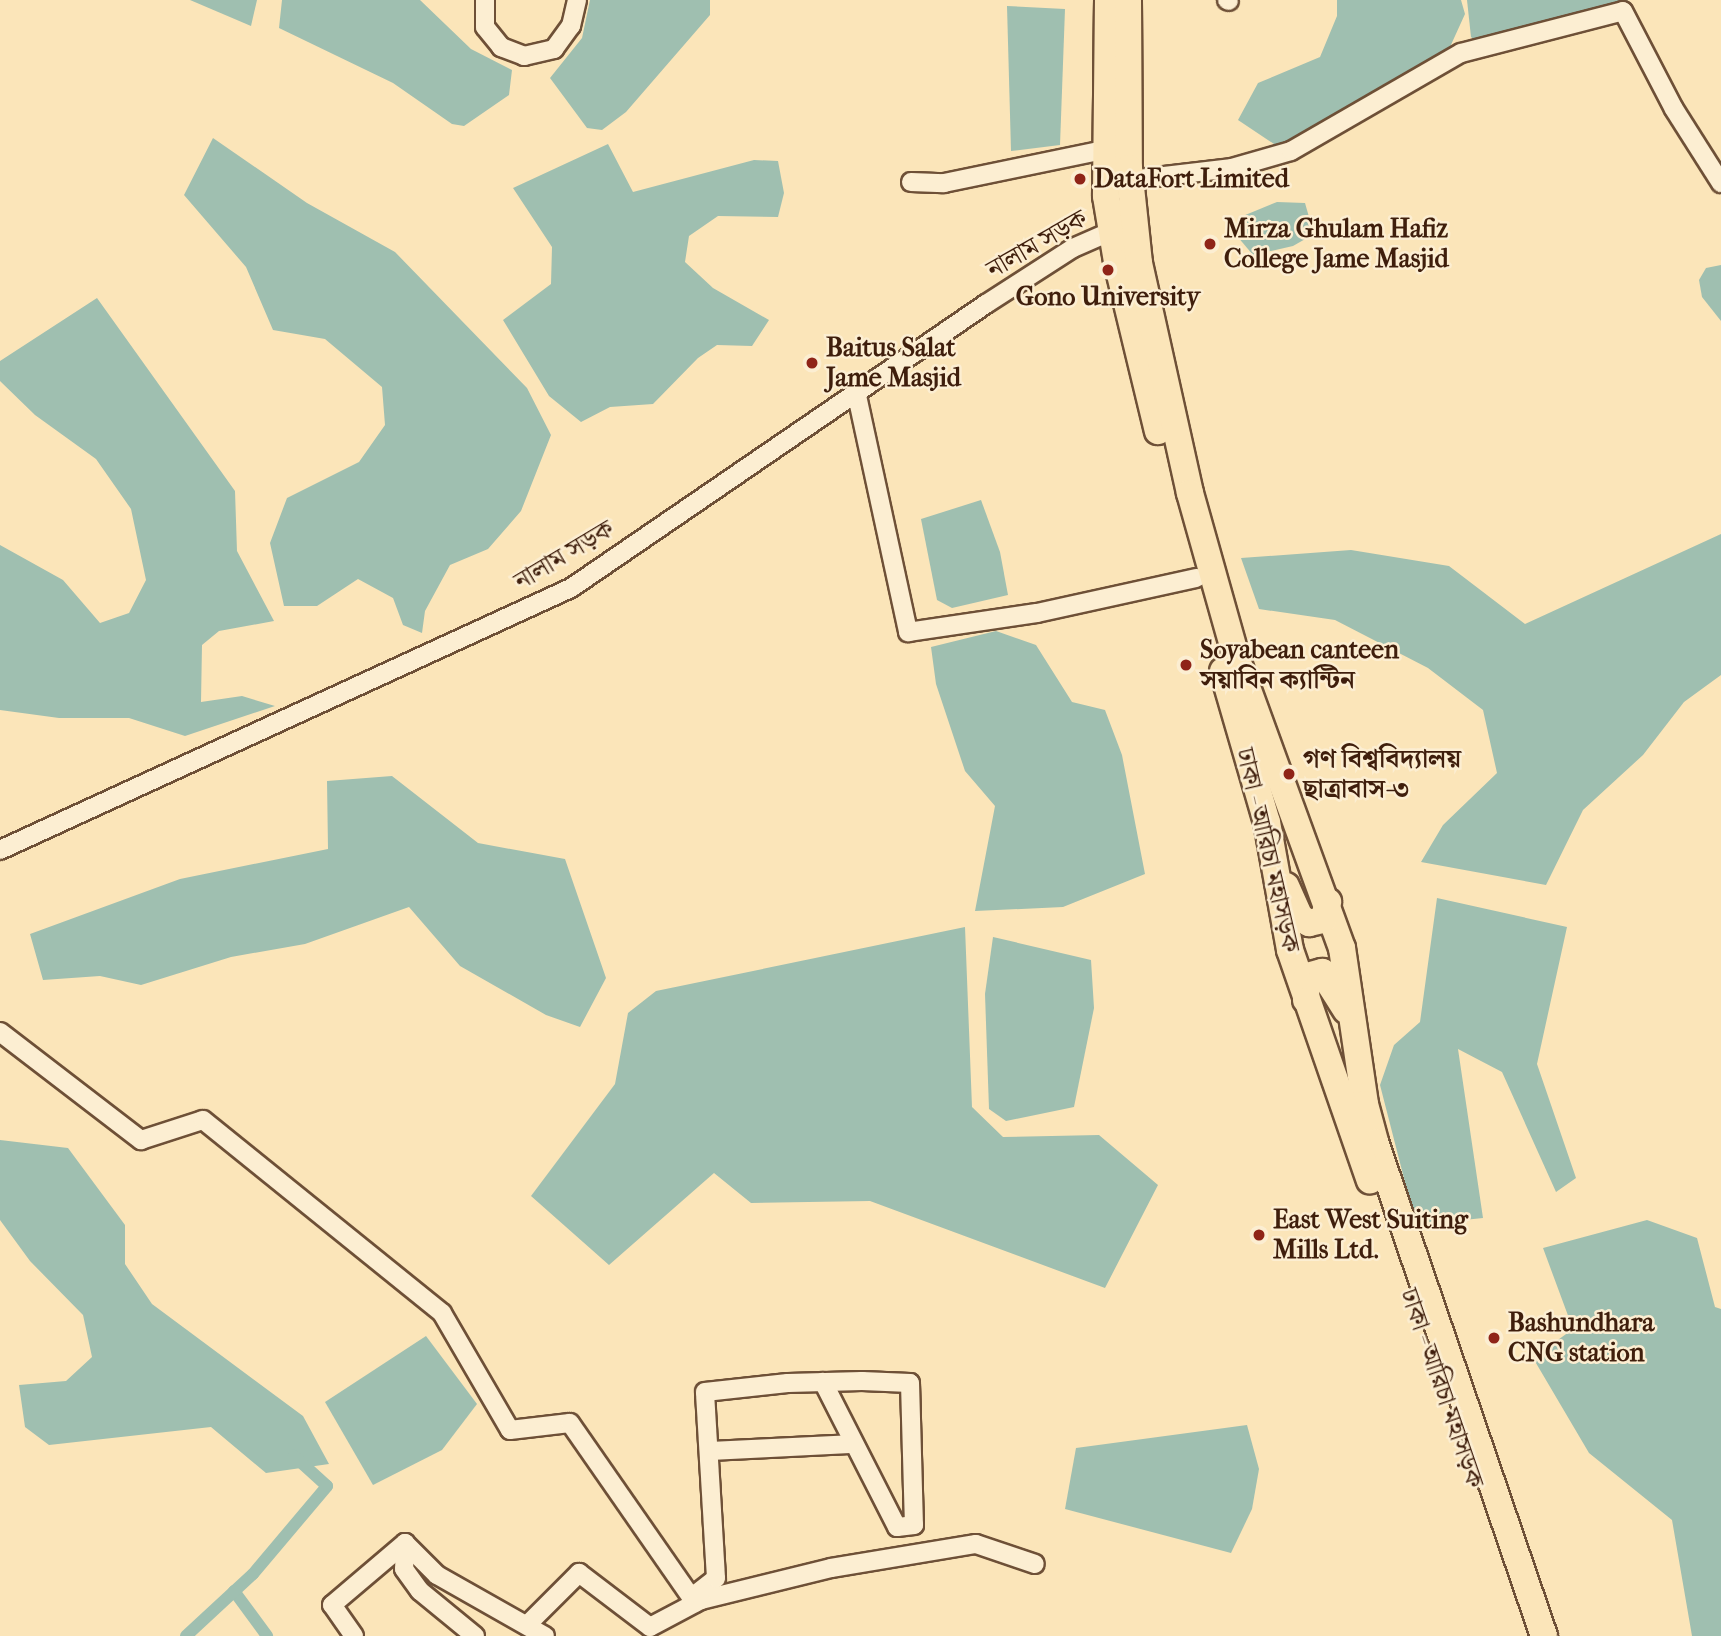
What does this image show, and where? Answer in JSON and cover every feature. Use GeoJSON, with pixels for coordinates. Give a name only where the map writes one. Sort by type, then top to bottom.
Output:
{"type":"FeatureCollection","features":[{"type":"Feature","properties":{"kind":"highway","name":"ঢাকা - আরিচা মহাসড়ক"},"geometry":{"type":"LineString","coordinates":[[1108,0],[1104,150],[1112,230],[1196,578],[1275,858],[1284,925],[1306,1000],[1526,1636]]}},
{"type":"Feature","properties":{"kind":"highway"},"geometry":{"type":"LineString","coordinates":[[1128,0],[1130,180],[1139,263],[1190,493],[1236,657],[1328,902],[1342,948],[1365,1104],[1375,1142],[1544,1636]]}},
{"type":"Feature","properties":{"kind":"highway"},"geometry":{"type":"LineString","coordinates":[[1275,858],[1300,917],[1309,923],[1323,920],[1328,902]]}},
{"type":"Feature","properties":{"kind":"highway"},"geometry":{"type":"LineString","coordinates":[[1306,1000],[1307,976],[1322,972],[1356,1033]]}},
{"type":"Feature","properties":{"kind":"street"},"geometry":{"type":"LineString","coordinates":[[485,0],[485,27],[501,47],[524,56],[554,50],[571,26],[577,0]]}},
{"type":"Feature","properties":{"kind":"street"},"geometry":{"type":"LineString","coordinates":[[566,0],[571,26]]}},
{"type":"Feature","properties":{"kind":"street"},"geometry":{"type":"LineString","coordinates":[[1130,180],[1232,168],[1291,150],[1461,53],[1623,11],[1638,0]]}},
{"type":"Feature","properties":{"kind":"street"},"geometry":{"type":"LineString","coordinates":[[1623,11],[1674,109],[1721,183]]}},
{"type":"Feature","properties":{"kind":"street"},"geometry":{"type":"LineString","coordinates":[[911,182],[944,183],[1104,150]]}},
{"type":"Feature","properties":{"kind":"street","name":"নালাম সড়ক"},"geometry":{"type":"LineString","coordinates":[[0,850],[571,588],[856,391],[1059,257],[1112,230]]}},
{"type":"Feature","properties":{"kind":"street"},"geometry":{"type":"LineString","coordinates":[[856,391],[908,632],[1037,613],[1196,578]]}},
{"type":"Feature","properties":{"kind":"street"},"geometry":{"type":"LineString","coordinates":[[0,1032],[141,1140],[203,1120],[442,1313],[510,1430],[570,1423],[698,1601]]}},
{"type":"Feature","properties":{"kind":"street"},"geometry":{"type":"LineString","coordinates":[[698,1601],[697,1592],[716,1578],[705,1392],[823,1382],[911,1382],[914,1525],[897,1527],[851,1444],[823,1382]]}},
{"type":"Feature","properties":{"kind":"street"},"geometry":{"type":"LineString","coordinates":[[709,1451],[851,1444]]}},
{"type":"Feature","properties":{"kind":"street"},"geometry":{"type":"LineString","coordinates":[[405,1543],[437,1575],[529,1623],[545,1636]]}},
{"type":"Feature","properties":{"kind":"street"},"geometry":{"type":"LineString","coordinates":[[355,1636],[332,1605],[405,1543]]}},
{"type":"Feature","properties":{"kind":"street"},"geometry":{"type":"LineString","coordinates":[[405,1543],[404,1569],[420,1591],[475,1636]]}},
{"type":"Feature","properties":{"kind":"street"},"geometry":{"type":"LineString","coordinates":[[529,1623],[579,1573],[649,1627],[698,1601],[831,1568],[976,1545],[1035,1564]]}},
{"type":"Feature","properties":{"kind":"shaded area"},"geometry":{"type":"Polygon","coordinates":[[[190,0],[257,0],[251,26],[190,0]]]}},
{"type":"Feature","properties":{"kind":"shaded area"},"geometry":{"type":"Polygon","coordinates":[[[282,0],[420,0],[471,49],[512,70],[509,95],[464,126],[452,124],[393,83],[279,28],[282,0]]]}},
{"type":"Feature","properties":{"kind":"shaded area"},"geometry":{"type":"Polygon","coordinates":[[[590,0],[710,0],[710,15],[626,112],[602,130],[587,128],[550,78],[582,38],[590,0]]]}},
{"type":"Feature","properties":{"kind":"shaded area"},"geometry":{"type":"Polygon","coordinates":[[[1337,0],[1461,0],[1465,14],[1450,47],[1280,148],[1238,120],[1258,83],[1320,57],[1337,16],[1337,0]]]}},
{"type":"Feature","properties":{"kind":"shaded area"},"geometry":{"type":"Polygon","coordinates":[[[1467,0],[1628,0],[1611,11],[1480,44],[1471,37],[1467,0]]]}},
{"type":"Feature","properties":{"kind":"shaded area"},"geometry":{"type":"Polygon","coordinates":[[[1007,6],[1065,9],[1060,145],[1011,151],[1007,6]]]}},
{"type":"Feature","properties":{"kind":"shaded area"},"geometry":{"type":"Polygon","coordinates":[[[213,138],[307,203],[395,252],[527,388],[551,435],[521,511],[488,549],[450,565],[425,611],[422,633],[403,625],[393,598],[358,579],[317,606],[284,606],[270,543],[287,498],[359,462],[385,425],[382,387],[325,339],[273,330],[246,267],[184,195],[213,138]]]}},
{"type":"Feature","properties":{"kind":"shaded area"},"geometry":{"type":"Polygon","coordinates":[[[608,144],[633,192],[754,160],[778,161],[784,193],[778,217],[718,216],[689,236],[685,262],[713,288],[769,320],[752,346],[717,345],[698,358],[653,404],[610,407],[581,422],[549,396],[503,320],[551,284],[552,247],[513,188],[608,144]]]}},
{"type":"Feature","properties":{"kind":"shaded area"},"geometry":{"type":"Polygon","coordinates":[[[1277,202],[1305,203],[1311,224],[1307,238],[1293,246],[1253,255],[1237,236],[1238,218],[1277,202]]]}},
{"type":"Feature","properties":{"kind":"shaded area"},"geometry":{"type":"Polygon","coordinates":[[[1721,265],[1721,321],[1702,297],[1699,280],[1706,268],[1721,265]]]}},
{"type":"Feature","properties":{"kind":"shaded area"},"geometry":{"type":"Polygon","coordinates":[[[97,298],[235,491],[237,551],[274,621],[219,631],[202,645],[201,702],[242,696],[275,706],[185,736],[129,718],[59,718],[0,710],[0,545],[63,580],[100,623],[129,613],[146,580],[131,509],[96,459],[35,415],[0,381],[0,361],[97,298]]]}},
{"type":"Feature","properties":{"kind":"shaded area"},"geometry":{"type":"Polygon","coordinates":[[[981,500],[1000,552],[1008,595],[952,608],[937,600],[921,519],[981,500]]]}},
{"type":"Feature","properties":{"kind":"shaded area"},"geometry":{"type":"Polygon","coordinates":[[[1721,534],[1721,675],[1684,702],[1643,755],[1583,810],[1546,885],[1421,862],[1443,825],[1497,773],[1483,710],[1428,668],[1335,620],[1259,609],[1241,558],[1351,550],[1449,566],[1525,624],[1721,534]]]}},
{"type":"Feature","properties":{"kind":"shaded area"},"geometry":{"type":"Polygon","coordinates":[[[996,631],[1036,645],[1072,702],[1105,710],[1122,755],[1145,874],[1063,907],[975,911],[995,806],[965,771],[936,684],[931,647],[996,631]]]}},
{"type":"Feature","properties":{"kind":"shaded area"},"geometry":{"type":"Polygon","coordinates":[[[392,776],[478,843],[565,859],[606,978],[580,1027],[546,1015],[460,966],[409,907],[305,944],[231,957],[141,985],[100,976],[43,980],[30,934],[180,879],[328,849],[327,781],[392,776]]]}},
{"type":"Feature","properties":{"kind":"shaded area"},"geometry":{"type":"Polygon","coordinates":[[[1437,898],[1567,927],[1537,1064],[1576,1178],[1556,1192],[1502,1072],[1458,1049],[1483,1218],[1416,1225],[1380,1085],[1394,1045],[1420,1022],[1437,898]]]}},
{"type":"Feature","properties":{"kind":"shaded area"},"geometry":{"type":"Polygon","coordinates":[[[965,927],[972,1107],[1003,1137],[1099,1135],[1158,1185],[1105,1288],[870,1201],[751,1203],[714,1173],[609,1265],[531,1196],[615,1084],[628,1013],[656,991],[965,927]]]}},
{"type":"Feature","properties":{"kind":"shaded area"},"geometry":{"type":"Polygon","coordinates":[[[993,937],[1091,960],[1094,1008],[1074,1107],[1006,1121],[989,1109],[985,994],[993,937]]]}},
{"type":"Feature","properties":{"kind":"shaded area"},"geometry":{"type":"Polygon","coordinates":[[[0,1140],[68,1148],[125,1225],[125,1264],[152,1304],[303,1416],[329,1464],[266,1473],[211,1427],[49,1445],[25,1427],[19,1385],[66,1381],[92,1357],[83,1315],[30,1261],[0,1220],[0,1140]]]}},
{"type":"Feature","properties":{"kind":"shaded area"},"geometry":{"type":"Polygon","coordinates":[[[1647,1220],[1697,1238],[1715,1307],[1721,1309],[1721,1636],[1692,1636],[1672,1520],[1589,1453],[1533,1358],[1573,1329],[1543,1248],[1647,1220]]]}},
{"type":"Feature","properties":{"kind":"shaded area"},"geometry":{"type":"Polygon","coordinates":[[[426,1336],[477,1404],[442,1450],[373,1485],[325,1402],[426,1336]]]}},
{"type":"Feature","properties":{"kind":"shaded area"},"geometry":{"type":"Polygon","coordinates":[[[1247,1425],[1259,1469],[1252,1509],[1231,1553],[1065,1509],[1076,1448],[1247,1425]]]}},
{"type":"Feature","properties":{"kind":"waterway"},"geometry":{"type":"LineString","coordinates":[[186,1636],[253,1574],[327,1486],[294,1456]]}},
{"type":"Feature","properties":{"kind":"waterway"},"geometry":{"type":"LineString","coordinates":[[234,1591],[267,1636]]}},
{"type":"Feature","properties":{"kind":"place","name":"DataFort Limited"},"geometry":{"type":"Point","coordinates":[1080,179]}},
{"type":"Feature","properties":{"kind":"place","name":"Mirza Ghulam Hafiz College Jame Masjid"},"geometry":{"type":"Point","coordinates":[1210,244]}},
{"type":"Feature","properties":{"kind":"place","name":"Gono University"},"geometry":{"type":"Point","coordinates":[1108,270]}},
{"type":"Feature","properties":{"kind":"place","name":"Baitus Salat Jame Masjid"},"geometry":{"type":"Point","coordinates":[812,363]}},
{"type":"Feature","properties":{"kind":"place","name":"Soyabean canteen সয়াবিন ক্যান্টিন"},"geometry":{"type":"Point","coordinates":[1186,665]}},
{"type":"Feature","properties":{"kind":"place","name":"গণ বিশ্ববিদ্যালয় ছাত্রাবাস-৩"},"geometry":{"type":"Point","coordinates":[1289,774]}},
{"type":"Feature","properties":{"kind":"place","name":"East West Suiting Mills Ltd."},"geometry":{"type":"Point","coordinates":[1259,1235]}},
{"type":"Feature","properties":{"kind":"place","name":"Bashundhara CNG station"},"geometry":{"type":"Point","coordinates":[1494,1338]}}]}
